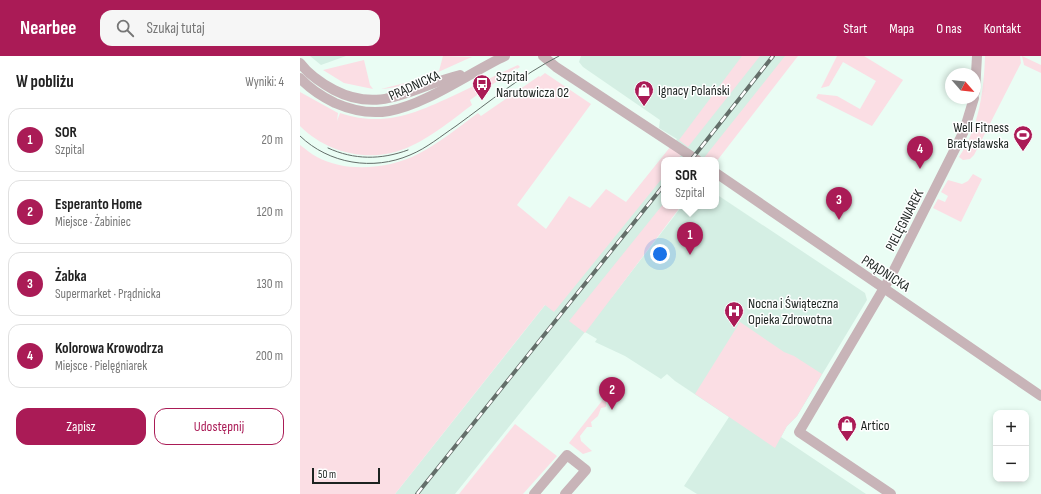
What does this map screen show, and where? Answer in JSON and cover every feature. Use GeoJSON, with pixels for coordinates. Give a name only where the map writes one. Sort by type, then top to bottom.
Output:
{"type":"FeatureCollection","features":[{"type":"Feature","properties":{"kind":"street","name":"PRĄDNICKA"},"geometry":{"type":"LineString","coordinates":[[300,78],[316,93],[339,105],[365,112],[388,111],[411,104],[505,56]]}},
{"type":"Feature","properties":{"kind":"street"},"geometry":{"type":"LineString","coordinates":[[543,56],[692,157]]}},
{"type":"Feature","properties":{"kind":"street"},"geometry":{"type":"LineString","coordinates":[[976,68],[977,56]]}},
{"type":"Feature","properties":{"kind":"street","name":"PRĄDNICKA"},"geometry":{"type":"LineString","coordinates":[[300,63],[315,78],[338,92],[351,97],[372,100],[398,97],[441,80],[474,72]]}},
{"type":"Feature","properties":{"kind":"street","name":"PIELĘGNIAREK"},"geometry":{"type":"LineString","coordinates":[[891,494],[799,432],[884,288],[964,132],[972,104]]}},
{"type":"Feature","properties":{"kind":"street","name":"PRĄDNICKA"},"geometry":{"type":"LineString","coordinates":[[719,175],[1041,396]]}},
{"type":"Feature","properties":{"kind":"street"},"geometry":{"type":"LineString","coordinates":[[534,494],[567,456],[586,470],[565,494]]}},
{"type":"Feature","properties":{"kind":"shaded area"},"geometry":{"type":"Polygon","coordinates":[[[310,56],[346,56],[321,65],[310,56]]]}},
{"type":"Feature","properties":{"kind":"shaded area"},"geometry":{"type":"Polygon","coordinates":[[[443,56],[472,57],[439,72],[405,85],[381,89],[413,81],[439,71],[443,56]]]}},
{"type":"Feature","properties":{"kind":"shaded area"},"geometry":{"type":"Polygon","coordinates":[[[581,56],[792,56],[717,157],[663,157],[677,139],[659,128],[660,120],[583,67],[579,62],[581,56]]]}},
{"type":"Feature","properties":{"kind":"shaded area"},"geometry":{"type":"Polygon","coordinates":[[[742,56],[760,56],[688,147],[679,140],[742,56]]]}},
{"type":"Feature","properties":{"kind":"shaded area"},"geometry":{"type":"Polygon","coordinates":[[[785,56],[798,56],[719,158],[705,157],[785,56]]]}},
{"type":"Feature","properties":{"kind":"shaded area"},"geometry":{"type":"Polygon","coordinates":[[[837,56],[864,56],[903,80],[872,126],[816,98],[818,94],[837,96],[860,109],[876,81],[843,62],[829,86],[821,88],[837,56]]]}},
{"type":"Feature","properties":{"kind":"shaded area"},"geometry":{"type":"Polygon","coordinates":[[[985,56],[1020,56],[1021,63],[974,155],[970,159],[963,160],[959,157],[966,146],[976,121],[981,104],[985,56]]]}},
{"type":"Feature","properties":{"kind":"shaded area"},"geometry":{"type":"Polygon","coordinates":[[[1022,56],[1041,65],[1041,73],[1024,65],[1022,56]]]}},
{"type":"Feature","properties":{"kind":"shaded area"},"geometry":{"type":"Polygon","coordinates":[[[364,60],[370,85],[373,89],[344,83],[323,70],[364,60]]]}},
{"type":"Feature","properties":{"kind":"shaded area"},"geometry":{"type":"Polygon","coordinates":[[[518,65],[520,67],[517,69],[516,68],[470,100],[472,105],[443,127],[419,142],[397,151],[382,155],[352,154],[324,144],[300,126],[300,92],[338,113],[337,121],[340,113],[356,117],[386,119],[428,107],[518,65]]]}},
{"type":"Feature","properties":{"kind":"shaded area"},"geometry":{"type":"Polygon","coordinates":[[[545,73],[591,104],[517,205],[546,229],[569,196],[590,208],[606,189],[626,202],[661,158],[661,180],[554,312],[545,305],[395,494],[300,494],[300,145],[317,157],[341,165],[368,167],[394,163],[426,150],[478,113],[481,116],[539,76],[540,77],[545,73]]]}},
{"type":"Feature","properties":{"kind":"shaded area"},"geometry":{"type":"Polygon","coordinates":[[[671,146],[682,154],[680,157],[662,157],[671,146]]]}},
{"type":"Feature","properties":{"kind":"shaded area"},"geometry":{"type":"Polygon","coordinates":[[[661,159],[661,209],[662,209],[612,297],[680,209],[719,209],[719,196],[865,293],[867,300],[797,416],[787,426],[781,437],[866,494],[697,494],[684,486],[729,417],[667,374],[661,379],[625,356],[595,342],[597,339],[585,332],[455,494],[395,494],[661,159]]]}},
{"type":"Feature","properties":{"kind":"shaded area"},"geometry":{"type":"Polygon","coordinates":[[[973,174],[982,179],[961,222],[933,208],[938,199],[945,202],[948,196],[941,192],[948,180],[962,184],[968,181],[973,174]]]}},
{"type":"Feature","properties":{"kind":"shaded area"},"geometry":{"type":"Polygon","coordinates":[[[661,207],[661,209],[679,209],[585,333],[569,321],[661,207]]]}},
{"type":"Feature","properties":{"kind":"shaded area"},"geometry":{"type":"Polygon","coordinates":[[[740,322],[784,352],[794,356],[822,374],[797,416],[787,426],[775,448],[695,394],[740,322]]]}},
{"type":"Feature","properties":{"kind":"shaded area"},"geometry":{"type":"Polygon","coordinates":[[[612,388],[618,392],[613,394],[606,402],[606,407],[601,408],[598,416],[591,422],[592,427],[587,427],[580,436],[581,441],[592,451],[583,454],[569,443],[612,388]]]}},
{"type":"Feature","properties":{"kind":"shaded area"},"geometry":{"type":"Polygon","coordinates":[[[515,424],[557,456],[523,494],[459,494],[515,424]]]}},
{"type":"Feature","properties":{"kind":"tram line"},"geometry":{"type":"LineString","coordinates":[[300,136],[312,146],[338,159],[367,163],[381,163],[396,160],[410,155],[428,145],[519,80],[545,63],[559,56]]}},
{"type":"Feature","properties":{"kind":"tram line"},"geometry":{"type":"LineString","coordinates":[[328,148],[358,157],[388,156],[408,150]]}},
{"type":"Feature","properties":{"kind":"railway"},"geometry":{"type":"LineString","coordinates":[[693,157],[773,56]]}},
{"type":"Feature","properties":{"kind":"railway"},"geometry":{"type":"LineString","coordinates":[[417,494],[661,189]]}},
{"type":"Feature","properties":{"kind":"place","name":"Szpital Narutowicza 02"},"geometry":{"type":"Point","coordinates":[482,101]}},
{"type":"Feature","properties":{"kind":"place","name":"Ignacy Polański"},"geometry":{"type":"Point","coordinates":[644,107]}},
{"type":"Feature","properties":{"kind":"place","name":"Well Fitness Bratysławska"},"geometry":{"type":"Point","coordinates":[1023,152]}},
{"type":"Feature","properties":{"kind":"place","name":"Kolorowa Krowodrza"},"geometry":{"type":"Point","coordinates":[920,169]}},
{"type":"Feature","properties":{"kind":"place","name":"Żabka"},"geometry":{"type":"Point","coordinates":[839,220]}},
{"type":"Feature","properties":{"kind":"place","name":"SOR"},"geometry":{"type":"Point","coordinates":[690,255]}},
{"type":"Feature","properties":{"kind":"place","name":"Nocna i Świąteczna Opieka Zdrowotna"},"geometry":{"type":"Point","coordinates":[734,328]}},
{"type":"Feature","properties":{"kind":"place","name":"Esperanto Home"},"geometry":{"type":"Point","coordinates":[612,410]}},
{"type":"Feature","properties":{"kind":"place","name":"Artico"},"geometry":{"type":"Point","coordinates":[847,442]}}]}
